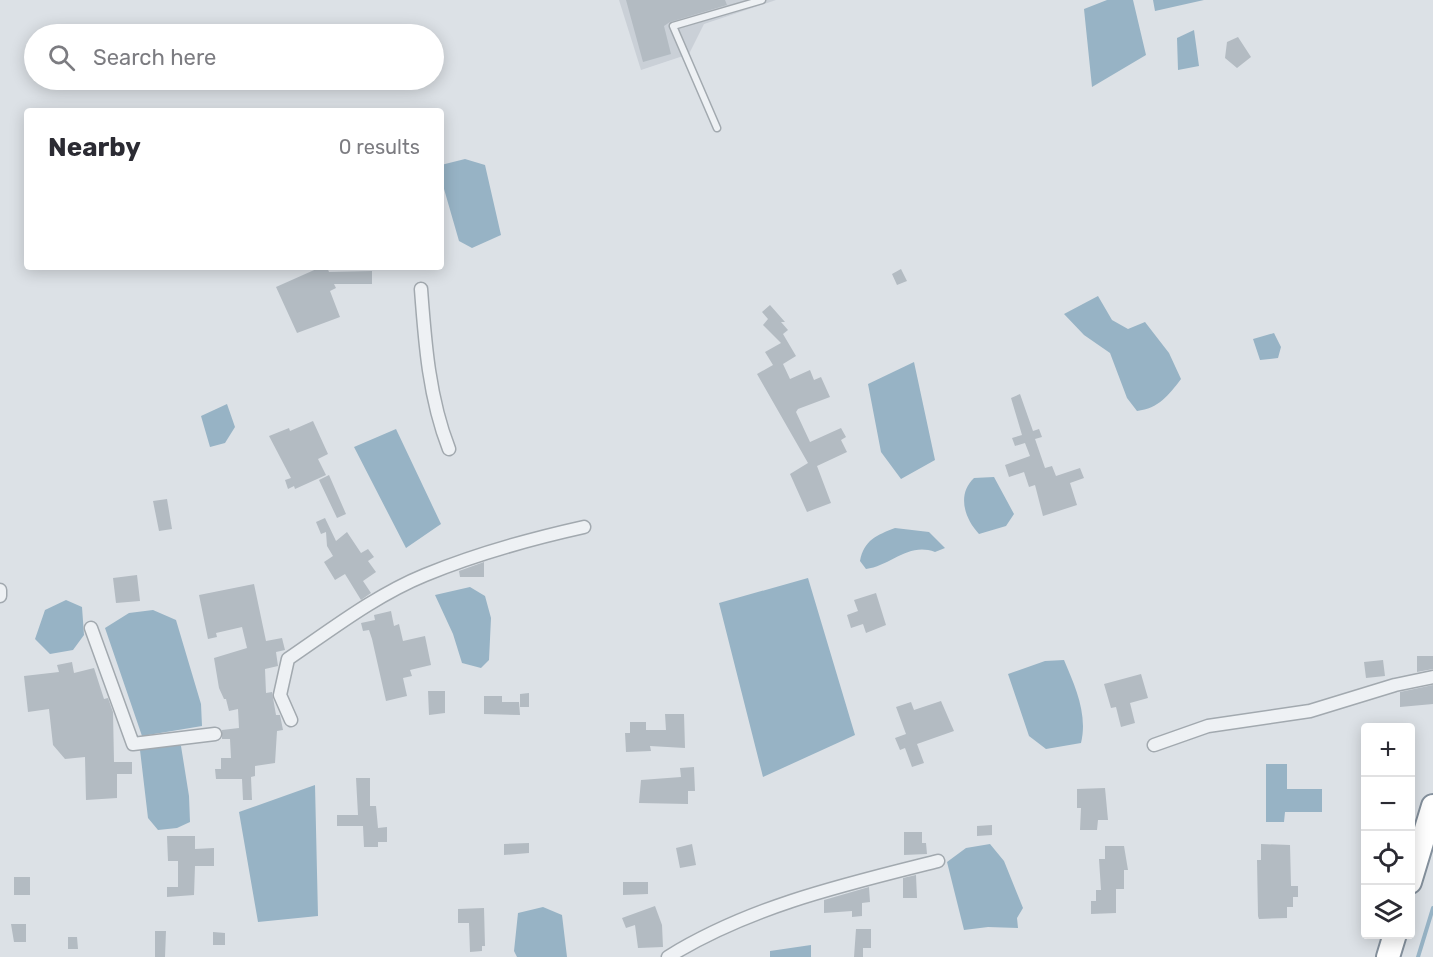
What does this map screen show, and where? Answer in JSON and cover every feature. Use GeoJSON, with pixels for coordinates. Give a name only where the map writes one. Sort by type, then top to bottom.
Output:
{"type":"FeatureCollection","features":[{"type":"Feature","properties":{"kind":"highway"},"geometry":{"type":"LineString","coordinates":[[1415,865],[1433,806]]}},
{"type":"Feature","properties":{"kind":"highway"},"geometry":{"type":"LineString","coordinates":[[1388,957],[1393,939]]}},
{"type":"Feature","properties":{"kind":"street"},"geometry":{"type":"LineString","coordinates":[[421,289],[427,358],[441,428],[449,449]]}},
{"type":"Feature","properties":{"kind":"street"},"geometry":{"type":"LineString","coordinates":[[291,720],[279,694],[288,659],[360,610],[424,575],[528,540],[584,527]]}},
{"type":"Feature","properties":{"kind":"street"},"geometry":{"type":"LineString","coordinates":[[0,590],[0,596]]}},
{"type":"Feature","properties":{"kind":"street"},"geometry":{"type":"LineString","coordinates":[[92,627],[133,744],[215,734]]}},
{"type":"Feature","properties":{"kind":"street"},"geometry":{"type":"LineString","coordinates":[[1154,745],[1208,726],[1310,711],[1395,685],[1433,677]]}},
{"type":"Feature","properties":{"kind":"street"},"geometry":{"type":"LineString","coordinates":[[669,957],[696,940],[816,892],[938,861]]}},
{"type":"Feature","properties":{"kind":"lane"},"geometry":{"type":"LineString","coordinates":[[717,128],[674,26],[762,0]]}},
{"type":"Feature","properties":{"kind":"shaded area"},"geometry":{"type":"Polygon","coordinates":[[[619,0],[776,0],[704,24],[689,54],[641,70],[619,0]]]}},
{"type":"Feature","properties":{"kind":"water"},"geometry":{"type":"Polygon","coordinates":[[[1107,0],[1133,0],[1146,55],[1092,87],[1084,9],[1107,0]]]}},
{"type":"Feature","properties":{"kind":"water"},"geometry":{"type":"Polygon","coordinates":[[[1153,0],[1204,0],[1155,11],[1153,0]]]}},
{"type":"Feature","properties":{"kind":"water"},"geometry":{"type":"Polygon","coordinates":[[[1194,30],[1199,66],[1178,70],[1177,38],[1194,30]]]}},
{"type":"Feature","properties":{"kind":"water"},"geometry":{"type":"Polygon","coordinates":[[[465,159],[485,165],[501,235],[472,248],[459,241],[444,189],[444,164],[465,159]]]}},
{"type":"Feature","properties":{"kind":"water"},"geometry":{"type":"Polygon","coordinates":[[[1098,296],[1112,320],[1128,329],[1145,322],[1169,353],[1181,379],[1157,404],[1137,411],[1127,398],[1110,353],[1084,335],[1064,314],[1098,296]]]}},
{"type":"Feature","properties":{"kind":"water"},"geometry":{"type":"Polygon","coordinates":[[[1274,333],[1281,347],[1278,358],[1260,360],[1253,339],[1274,333]]]}},
{"type":"Feature","properties":{"kind":"water"},"geometry":{"type":"Polygon","coordinates":[[[914,362],[935,460],[901,479],[881,452],[868,384],[914,362]]]}},
{"type":"Feature","properties":{"kind":"water"},"geometry":{"type":"Polygon","coordinates":[[[227,404],[235,427],[225,443],[210,447],[201,416],[227,404]]]}},
{"type":"Feature","properties":{"kind":"water"},"geometry":{"type":"Polygon","coordinates":[[[396,429],[441,524],[406,548],[354,447],[396,429]]]}},
{"type":"Feature","properties":{"kind":"water"},"geometry":{"type":"Polygon","coordinates":[[[994,477],[1014,514],[1006,526],[979,534],[966,513],[964,499],[966,491],[974,478],[994,477]]]}},
{"type":"Feature","properties":{"kind":"water"},"geometry":{"type":"Polygon","coordinates":[[[895,528],[929,532],[945,548],[935,552],[916,550],[908,552],[884,564],[866,569],[860,561],[868,543],[895,528]]]}},
{"type":"Feature","properties":{"kind":"water"},"geometry":{"type":"Polygon","coordinates":[[[808,578],[855,735],[763,777],[719,603],[808,578]]]}},
{"type":"Feature","properties":{"kind":"water"},"geometry":{"type":"Polygon","coordinates":[[[470,587],[485,596],[491,618],[489,660],[481,668],[462,663],[453,634],[435,595],[470,587]]]}},
{"type":"Feature","properties":{"kind":"water"},"geometry":{"type":"Polygon","coordinates":[[[66,600],[82,607],[84,635],[73,650],[50,654],[35,639],[45,610],[66,600]]]}},
{"type":"Feature","properties":{"kind":"water"},"geometry":{"type":"Polygon","coordinates":[[[153,610],[176,620],[201,704],[202,726],[142,736],[105,628],[129,613],[153,610]]]}},
{"type":"Feature","properties":{"kind":"water"},"geometry":{"type":"Polygon","coordinates":[[[1064,660],[1082,711],[1081,743],[1046,749],[1029,736],[1008,674],[1045,661],[1064,660]]]}},
{"type":"Feature","properties":{"kind":"water"},"geometry":{"type":"Polygon","coordinates":[[[176,744],[181,746],[189,796],[190,822],[177,828],[158,830],[148,818],[140,750],[176,744]]]}},
{"type":"Feature","properties":{"kind":"water"},"geometry":{"type":"Polygon","coordinates":[[[1266,764],[1287,764],[1287,789],[1322,789],[1322,812],[1285,812],[1284,822],[1266,822],[1266,764]]]}},
{"type":"Feature","properties":{"kind":"water"},"geometry":{"type":"Polygon","coordinates":[[[315,785],[318,916],[258,922],[239,812],[315,785]]]}},
{"type":"Feature","properties":{"kind":"water"},"geometry":{"type":"Polygon","coordinates":[[[990,844],[1004,861],[1023,908],[1017,918],[1018,928],[988,927],[964,930],[947,862],[966,848],[990,844]]]}},
{"type":"Feature","properties":{"kind":"water"},"geometry":{"type":"Polygon","coordinates":[[[543,907],[562,915],[567,957],[517,957],[514,951],[518,913],[543,907]]]}},
{"type":"Feature","properties":{"kind":"water"},"geometry":{"type":"Polygon","coordinates":[[[811,945],[811,957],[770,957],[770,951],[811,945]]]}},
{"type":"Feature","properties":{"kind":"building"},"geometry":{"type":"Polygon","coordinates":[[[626,0],[725,0],[727,5],[670,22],[664,26],[671,54],[643,62],[626,0]]]}},
{"type":"Feature","properties":{"kind":"building"},"geometry":{"type":"Polygon","coordinates":[[[1238,37],[1251,57],[1237,68],[1225,58],[1227,42],[1238,37]]]}},
{"type":"Feature","properties":{"kind":"building"},"geometry":{"type":"Polygon","coordinates":[[[901,269],[907,281],[897,285],[892,274],[901,269]]]}},
{"type":"Feature","properties":{"kind":"building"},"geometry":{"type":"Polygon","coordinates":[[[314,270],[372,271],[372,284],[334,284],[336,288],[330,291],[340,317],[297,333],[276,287],[314,270]]]}},
{"type":"Feature","properties":{"kind":"building"},"geometry":{"type":"Polygon","coordinates":[[[770,305],[785,322],[781,322],[788,330],[783,334],[796,356],[783,364],[790,379],[810,370],[814,380],[821,377],[830,397],[798,409],[796,412],[810,442],[841,428],[846,437],[841,440],[847,452],[817,466],[831,503],[807,512],[790,474],[808,463],[757,374],[773,365],[765,352],[781,343],[763,325],[768,319],[762,312],[770,305]]]}},
{"type":"Feature","properties":{"kind":"building"},"geometry":{"type":"Polygon","coordinates":[[[1020,394],[1033,431],[1039,429],[1042,437],[1035,439],[1045,468],[1052,466],[1056,476],[1080,468],[1084,478],[1070,483],[1077,505],[1043,516],[1035,485],[1029,487],[1024,472],[1009,477],[1005,465],[1030,456],[1025,443],[1015,446],[1012,438],[1022,435],[1011,398],[1020,394]]]}},
{"type":"Feature","properties":{"kind":"building"},"geometry":{"type":"Polygon","coordinates":[[[313,421],[328,454],[318,459],[326,475],[295,489],[294,486],[288,489],[285,480],[291,478],[269,436],[289,428],[290,431],[313,421]]]}},
{"type":"Feature","properties":{"kind":"building"},"geometry":{"type":"Polygon","coordinates":[[[329,475],[346,514],[337,518],[319,480],[329,475]]]}},
{"type":"Feature","properties":{"kind":"building"},"geometry":{"type":"Polygon","coordinates":[[[167,499],[172,529],[159,531],[153,501],[167,499]]]}},
{"type":"Feature","properties":{"kind":"building"},"geometry":{"type":"Polygon","coordinates":[[[325,518],[336,541],[347,532],[361,553],[368,549],[374,557],[368,561],[376,572],[363,581],[371,593],[361,600],[345,574],[335,580],[324,562],[333,556],[327,546],[326,532],[321,534],[316,522],[325,518]]]}},
{"type":"Feature","properties":{"kind":"building"},"geometry":{"type":"Polygon","coordinates":[[[484,562],[484,577],[460,577],[459,571],[484,562]]]}},
{"type":"Feature","properties":{"kind":"building"},"geometry":{"type":"Polygon","coordinates":[[[137,575],[140,601],[116,603],[113,578],[137,575]]]}},
{"type":"Feature","properties":{"kind":"building"},"geometry":{"type":"Polygon","coordinates":[[[254,584],[266,641],[282,638],[285,650],[276,652],[278,666],[265,669],[266,693],[272,692],[276,715],[280,715],[283,730],[277,731],[275,763],[255,766],[255,776],[251,777],[252,800],[243,800],[242,779],[216,779],[215,769],[221,769],[221,758],[231,758],[230,739],[222,739],[222,730],[239,728],[238,709],[229,711],[226,699],[219,688],[214,658],[247,648],[242,627],[216,633],[217,637],[208,639],[199,595],[254,584]]]}},
{"type":"Feature","properties":{"kind":"building"},"geometry":{"type":"Polygon","coordinates":[[[876,593],[886,625],[866,633],[863,624],[851,628],[847,615],[858,611],[854,600],[876,593]]]}},
{"type":"Feature","properties":{"kind":"building"},"geometry":{"type":"Polygon","coordinates":[[[391,611],[394,626],[399,624],[403,641],[425,636],[431,665],[410,670],[412,676],[403,678],[407,696],[386,701],[372,639],[369,630],[363,631],[361,623],[375,620],[374,615],[391,611]]]}},
{"type":"Feature","properties":{"kind":"building"},"geometry":{"type":"Polygon","coordinates":[[[1417,656],[1433,656],[1433,669],[1417,672],[1417,656]]]}},
{"type":"Feature","properties":{"kind":"building"},"geometry":{"type":"Polygon","coordinates":[[[1383,660],[1385,676],[1366,678],[1364,662],[1383,660]]]}},
{"type":"Feature","properties":{"kind":"building"},"geometry":{"type":"Polygon","coordinates":[[[72,662],[74,673],[94,668],[104,699],[108,698],[113,712],[114,762],[132,762],[132,774],[117,774],[117,798],[86,800],[85,757],[65,759],[53,745],[49,709],[28,712],[24,676],[59,672],[57,665],[72,662]]]}},
{"type":"Feature","properties":{"kind":"building"},"geometry":{"type":"Polygon","coordinates":[[[1141,674],[1148,698],[1130,703],[1135,723],[1121,727],[1116,707],[1111,708],[1104,684],[1141,674]]]}},
{"type":"Feature","properties":{"kind":"building"},"geometry":{"type":"Polygon","coordinates":[[[1433,685],[1433,704],[1400,707],[1400,692],[1433,685]]]}},
{"type":"Feature","properties":{"kind":"building"},"geometry":{"type":"Polygon","coordinates":[[[428,691],[445,691],[445,713],[429,715],[428,691]]]}},
{"type":"Feature","properties":{"kind":"building"},"geometry":{"type":"Polygon","coordinates":[[[529,693],[529,707],[520,707],[520,694],[529,693]]]}},
{"type":"Feature","properties":{"kind":"building"},"geometry":{"type":"Polygon","coordinates":[[[484,696],[502,696],[502,702],[519,702],[520,715],[484,714],[484,696]]]}},
{"type":"Feature","properties":{"kind":"building"},"geometry":{"type":"Polygon","coordinates":[[[941,701],[954,731],[917,744],[924,763],[912,767],[905,748],[900,750],[895,738],[906,734],[896,707],[911,702],[914,710],[941,701]]]}},
{"type":"Feature","properties":{"kind":"building"},"geometry":{"type":"Polygon","coordinates":[[[665,714],[684,714],[685,748],[650,746],[651,751],[626,752],[625,733],[630,733],[630,722],[646,722],[646,730],[666,730],[665,714]]]}},
{"type":"Feature","properties":{"kind":"building"},"geometry":{"type":"Polygon","coordinates":[[[694,767],[695,791],[688,791],[688,804],[639,803],[641,780],[681,777],[680,768],[694,767]]]}},
{"type":"Feature","properties":{"kind":"building"},"geometry":{"type":"Polygon","coordinates":[[[356,778],[370,778],[370,806],[376,806],[378,828],[387,827],[387,842],[378,842],[378,847],[364,847],[363,826],[337,826],[337,815],[358,815],[356,778]]]}},
{"type":"Feature","properties":{"kind":"building"},"geometry":{"type":"Polygon","coordinates":[[[1105,788],[1108,820],[1098,820],[1097,830],[1080,830],[1081,808],[1077,808],[1077,789],[1105,788]]]}},
{"type":"Feature","properties":{"kind":"building"},"geometry":{"type":"Polygon","coordinates":[[[992,825],[992,835],[977,836],[977,826],[992,825]]]}},
{"type":"Feature","properties":{"kind":"building"},"geometry":{"type":"Polygon","coordinates":[[[904,832],[922,832],[922,843],[926,843],[927,854],[904,855],[904,832]]]}},
{"type":"Feature","properties":{"kind":"building"},"geometry":{"type":"Polygon","coordinates":[[[167,836],[195,836],[195,849],[214,848],[214,866],[195,866],[194,895],[167,897],[167,887],[178,887],[178,861],[168,861],[167,836]]]}},
{"type":"Feature","properties":{"kind":"building"},"geometry":{"type":"Polygon","coordinates":[[[529,843],[529,853],[504,855],[504,844],[529,843]]]}},
{"type":"Feature","properties":{"kind":"building"},"geometry":{"type":"Polygon","coordinates":[[[692,844],[696,865],[680,868],[676,848],[692,844]]]}},
{"type":"Feature","properties":{"kind":"building"},"geometry":{"type":"Polygon","coordinates":[[[1261,844],[1290,845],[1291,886],[1298,886],[1298,897],[1293,897],[1293,907],[1287,907],[1287,918],[1259,919],[1257,860],[1261,860],[1261,844]]]}},
{"type":"Feature","properties":{"kind":"building"},"geometry":{"type":"Polygon","coordinates":[[[1105,846],[1124,846],[1128,870],[1124,870],[1124,889],[1116,889],[1116,913],[1091,914],[1091,901],[1096,901],[1096,890],[1101,890],[1099,859],[1105,859],[1105,846]]]}},
{"type":"Feature","properties":{"kind":"building"},"geometry":{"type":"Polygon","coordinates":[[[916,875],[917,898],[903,898],[903,878],[916,875]]]}},
{"type":"Feature","properties":{"kind":"building"},"geometry":{"type":"Polygon","coordinates":[[[14,877],[30,877],[30,895],[14,895],[14,877]]]}},
{"type":"Feature","properties":{"kind":"building"},"geometry":{"type":"Polygon","coordinates":[[[623,882],[648,882],[648,894],[623,895],[623,882]]]}},
{"type":"Feature","properties":{"kind":"building"},"geometry":{"type":"Polygon","coordinates":[[[869,887],[870,902],[862,903],[862,916],[852,917],[852,911],[824,913],[824,900],[869,887]]]}},
{"type":"Feature","properties":{"kind":"building"},"geometry":{"type":"Polygon","coordinates":[[[655,906],[662,925],[663,947],[638,948],[635,925],[626,928],[622,918],[655,906]]]}},
{"type":"Feature","properties":{"kind":"building"},"geometry":{"type":"Polygon","coordinates":[[[484,908],[485,946],[482,946],[482,951],[470,952],[469,923],[458,923],[458,909],[484,908]]]}},
{"type":"Feature","properties":{"kind":"building"},"geometry":{"type":"Polygon","coordinates":[[[11,924],[26,924],[26,942],[14,942],[11,924]]]}},
{"type":"Feature","properties":{"kind":"building"},"geometry":{"type":"Polygon","coordinates":[[[856,929],[871,929],[871,948],[863,948],[863,957],[854,957],[856,929]]]}},
{"type":"Feature","properties":{"kind":"building"},"geometry":{"type":"Polygon","coordinates":[[[155,931],[166,931],[165,957],[155,957],[155,931]]]}},
{"type":"Feature","properties":{"kind":"building"},"geometry":{"type":"Polygon","coordinates":[[[213,932],[225,933],[225,945],[213,945],[213,932]]]}},
{"type":"Feature","properties":{"kind":"building"},"geometry":{"type":"Polygon","coordinates":[[[68,937],[77,937],[78,949],[68,949],[68,937]]]}},
{"type":"Feature","properties":{"kind":"waterway"},"geometry":{"type":"LineString","coordinates":[[1418,957],[1433,908]]}}]}
